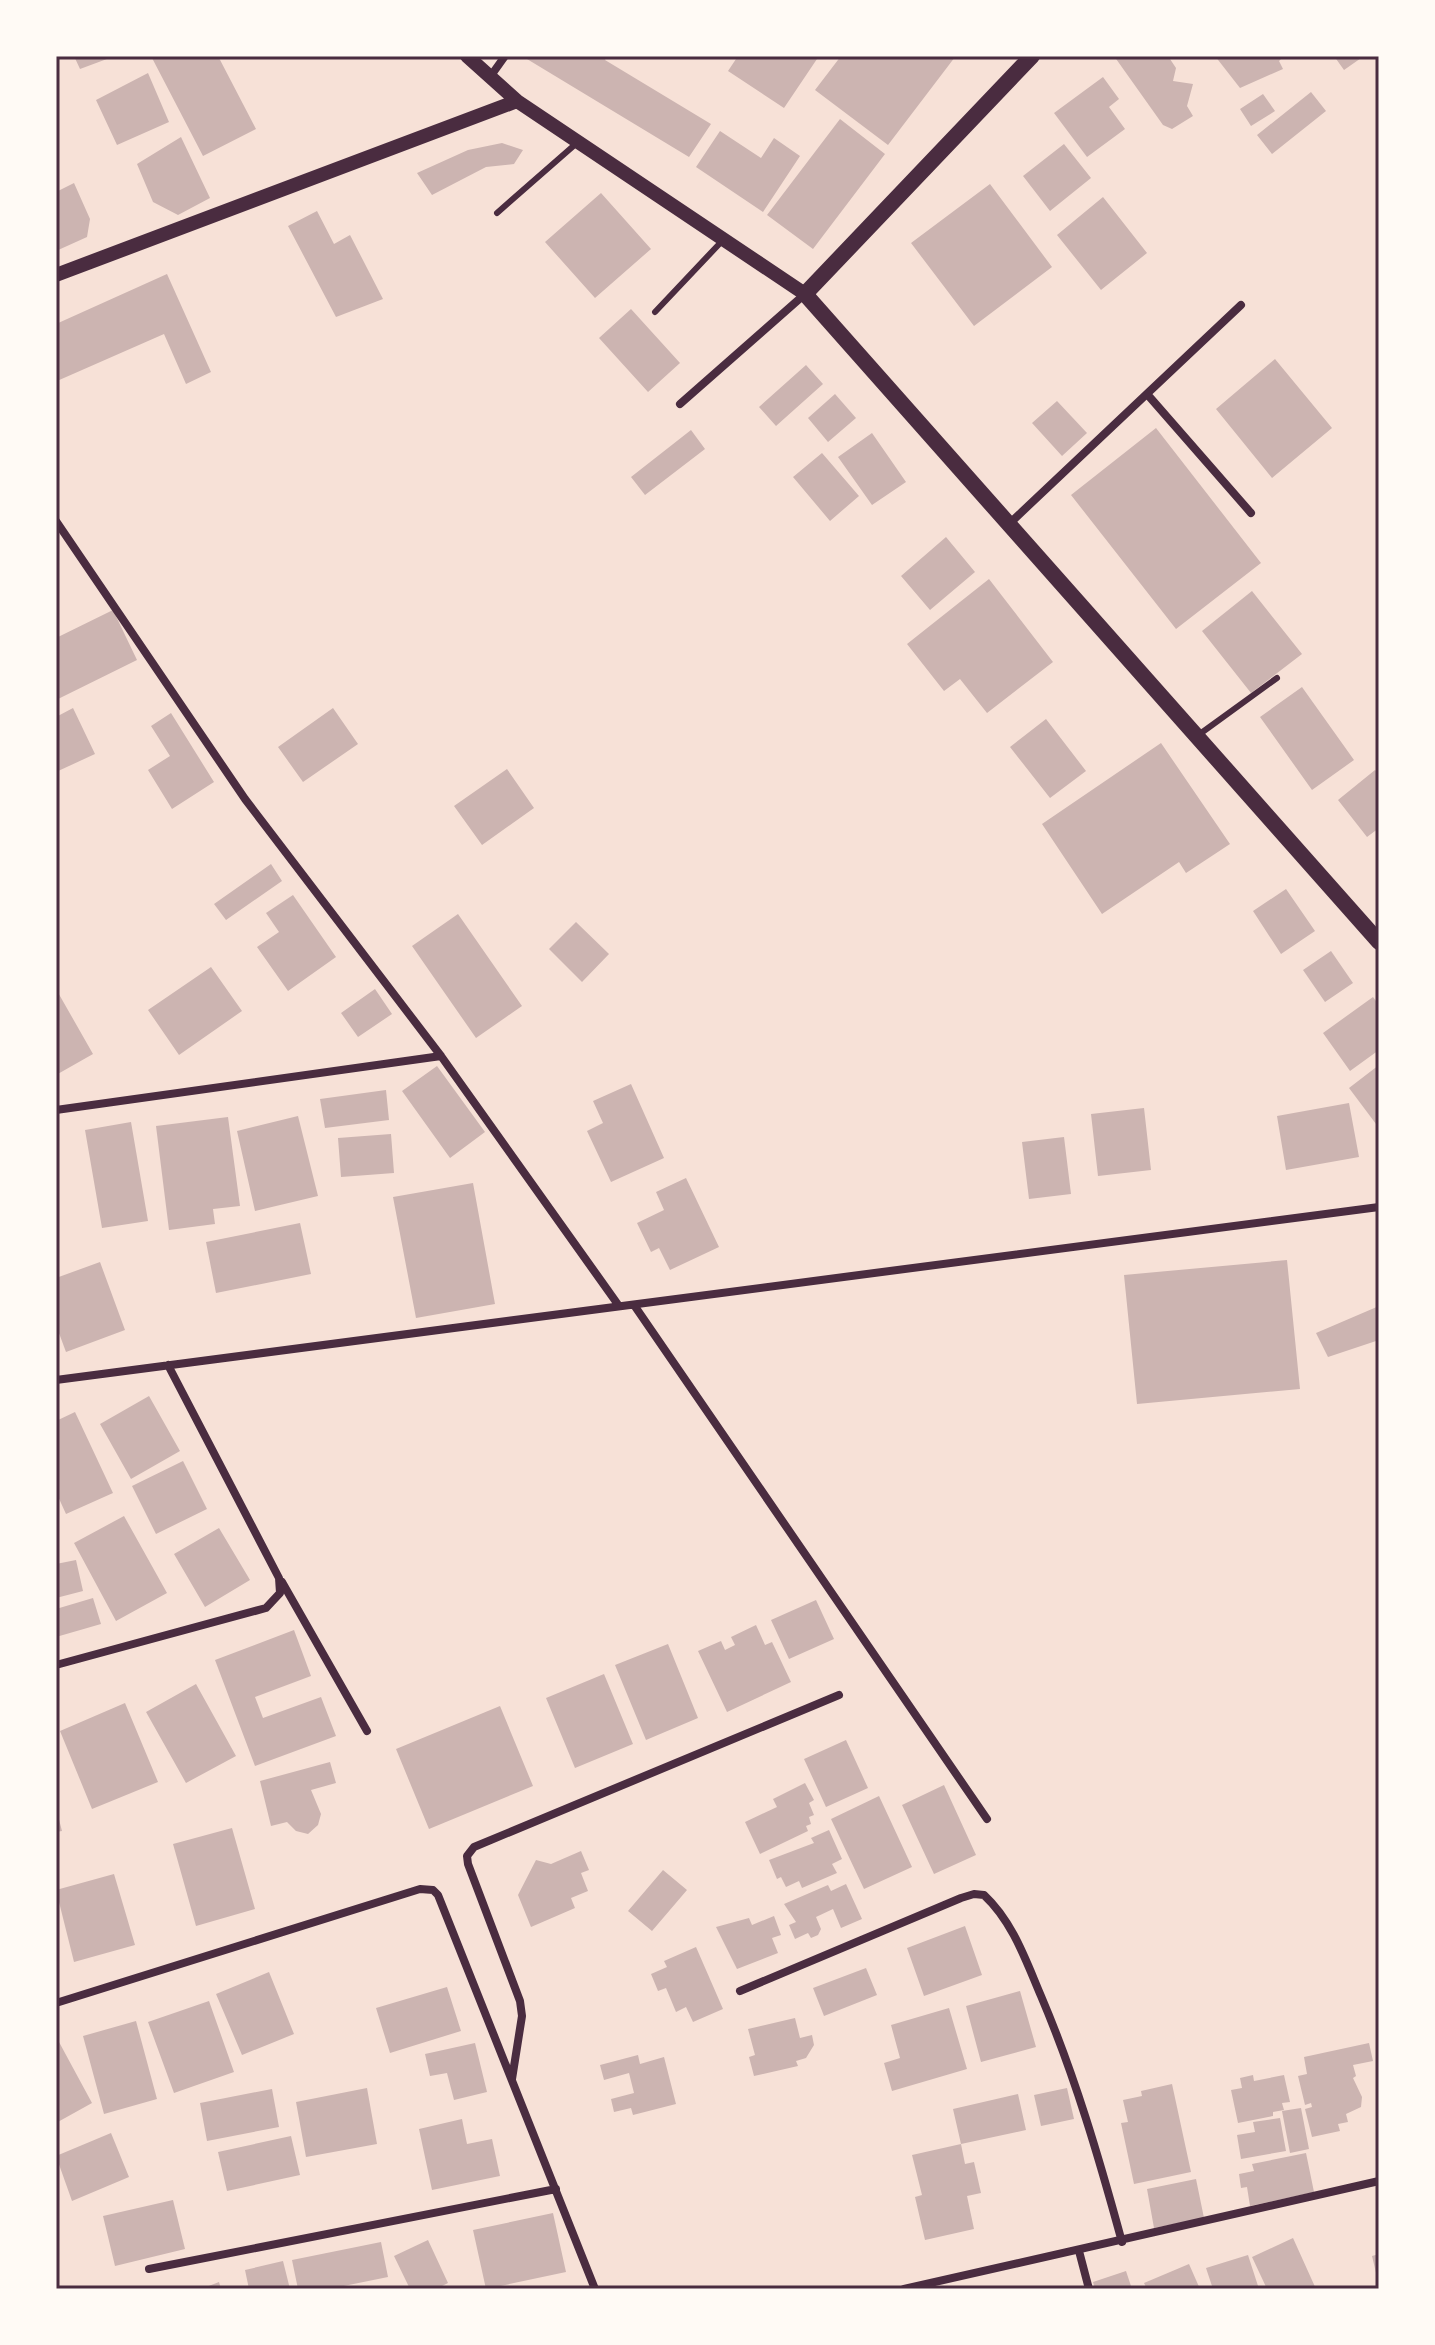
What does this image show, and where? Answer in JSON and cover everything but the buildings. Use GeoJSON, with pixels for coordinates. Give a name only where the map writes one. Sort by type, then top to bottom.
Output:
{"type":"FeatureCollection","features":[{"type":"Feature","properties":{"kind":"main road"},"geometry":{"type":"LineString","coordinates":[[1032,56],[805,294],[1379,942]]}},
{"type":"Feature","properties":{"kind":"street"},"geometry":{"type":"LineString","coordinates":[[467,56],[517,101],[805,294],[680,404]]}},
{"type":"Feature","properties":{"kind":"street"},"geometry":{"type":"LineString","coordinates":[[490,77],[505,56]]}},
{"type":"Feature","properties":{"kind":"street"},"geometry":{"type":"LineString","coordinates":[[56,275],[517,101]]}},
{"type":"Feature","properties":{"kind":"street"},"geometry":{"type":"LineString","coordinates":[[1009,525],[1241,305]]}},
{"type":"Feature","properties":{"kind":"street"},"geometry":{"type":"LineString","coordinates":[[1147,394],[1251,513]]}},
{"type":"Feature","properties":{"kind":"street"},"geometry":{"type":"LineString","coordinates":[[56,521],[245,799],[441,1056],[619,1306]]}},
{"type":"Feature","properties":{"kind":"street"},"geometry":{"type":"LineString","coordinates":[[56,1110],[441,1056]]}},
{"type":"Feature","properties":{"kind":"street"},"geometry":{"type":"LineString","coordinates":[[56,1380],[1379,1207]]}},
{"type":"Feature","properties":{"kind":"street"},"geometry":{"type":"LineString","coordinates":[[634,1305],[987,1819]]}},
{"type":"Feature","properties":{"kind":"street"},"geometry":{"type":"LineString","coordinates":[[168,1365],[279,1578],[367,1731]]}},
{"type":"Feature","properties":{"kind":"street"},"geometry":{"type":"LineString","coordinates":[[56,1665],[266,1608],[280,1593],[279,1578]]}},
{"type":"Feature","properties":{"kind":"street"},"geometry":{"type":"LineString","coordinates":[[512,2080],[522,2016],[520,2001],[468,1864],[467,1856],[474,1847],[839,1695]]}},
{"type":"Feature","properties":{"kind":"street"},"geometry":{"type":"LineString","coordinates":[[56,2003],[428,1888],[438,1895],[595,2289]]}},
{"type":"Feature","properties":{"kind":"street"},"geometry":{"type":"LineString","coordinates":[[740,1991],[961,1898],[984,1895],[1018,1941],[1060,2041],[1093,2137],[1122,2242]]}},
{"type":"Feature","properties":{"kind":"street"},"geometry":{"type":"LineString","coordinates":[[904,2289],[1122,2242],[1379,2181]]}},
{"type":"Feature","properties":{"kind":"street"},"geometry":{"type":"LineString","coordinates":[[149,2269],[556,2189]]}},
{"type":"Feature","properties":{"kind":"street"},"geometry":{"type":"LineString","coordinates":[[1079,2251],[1089,2289]]}},
{"type":"Feature","properties":{"kind":"lane"},"geometry":{"type":"LineString","coordinates":[[497,213],[578,142]]}},
{"type":"Feature","properties":{"kind":"lane"},"geometry":{"type":"LineString","coordinates":[[655,312],[723,240]]}},
{"type":"Feature","properties":{"kind":"lane"},"geometry":{"type":"LineString","coordinates":[[1197,736],[1277,678]]}}]}
